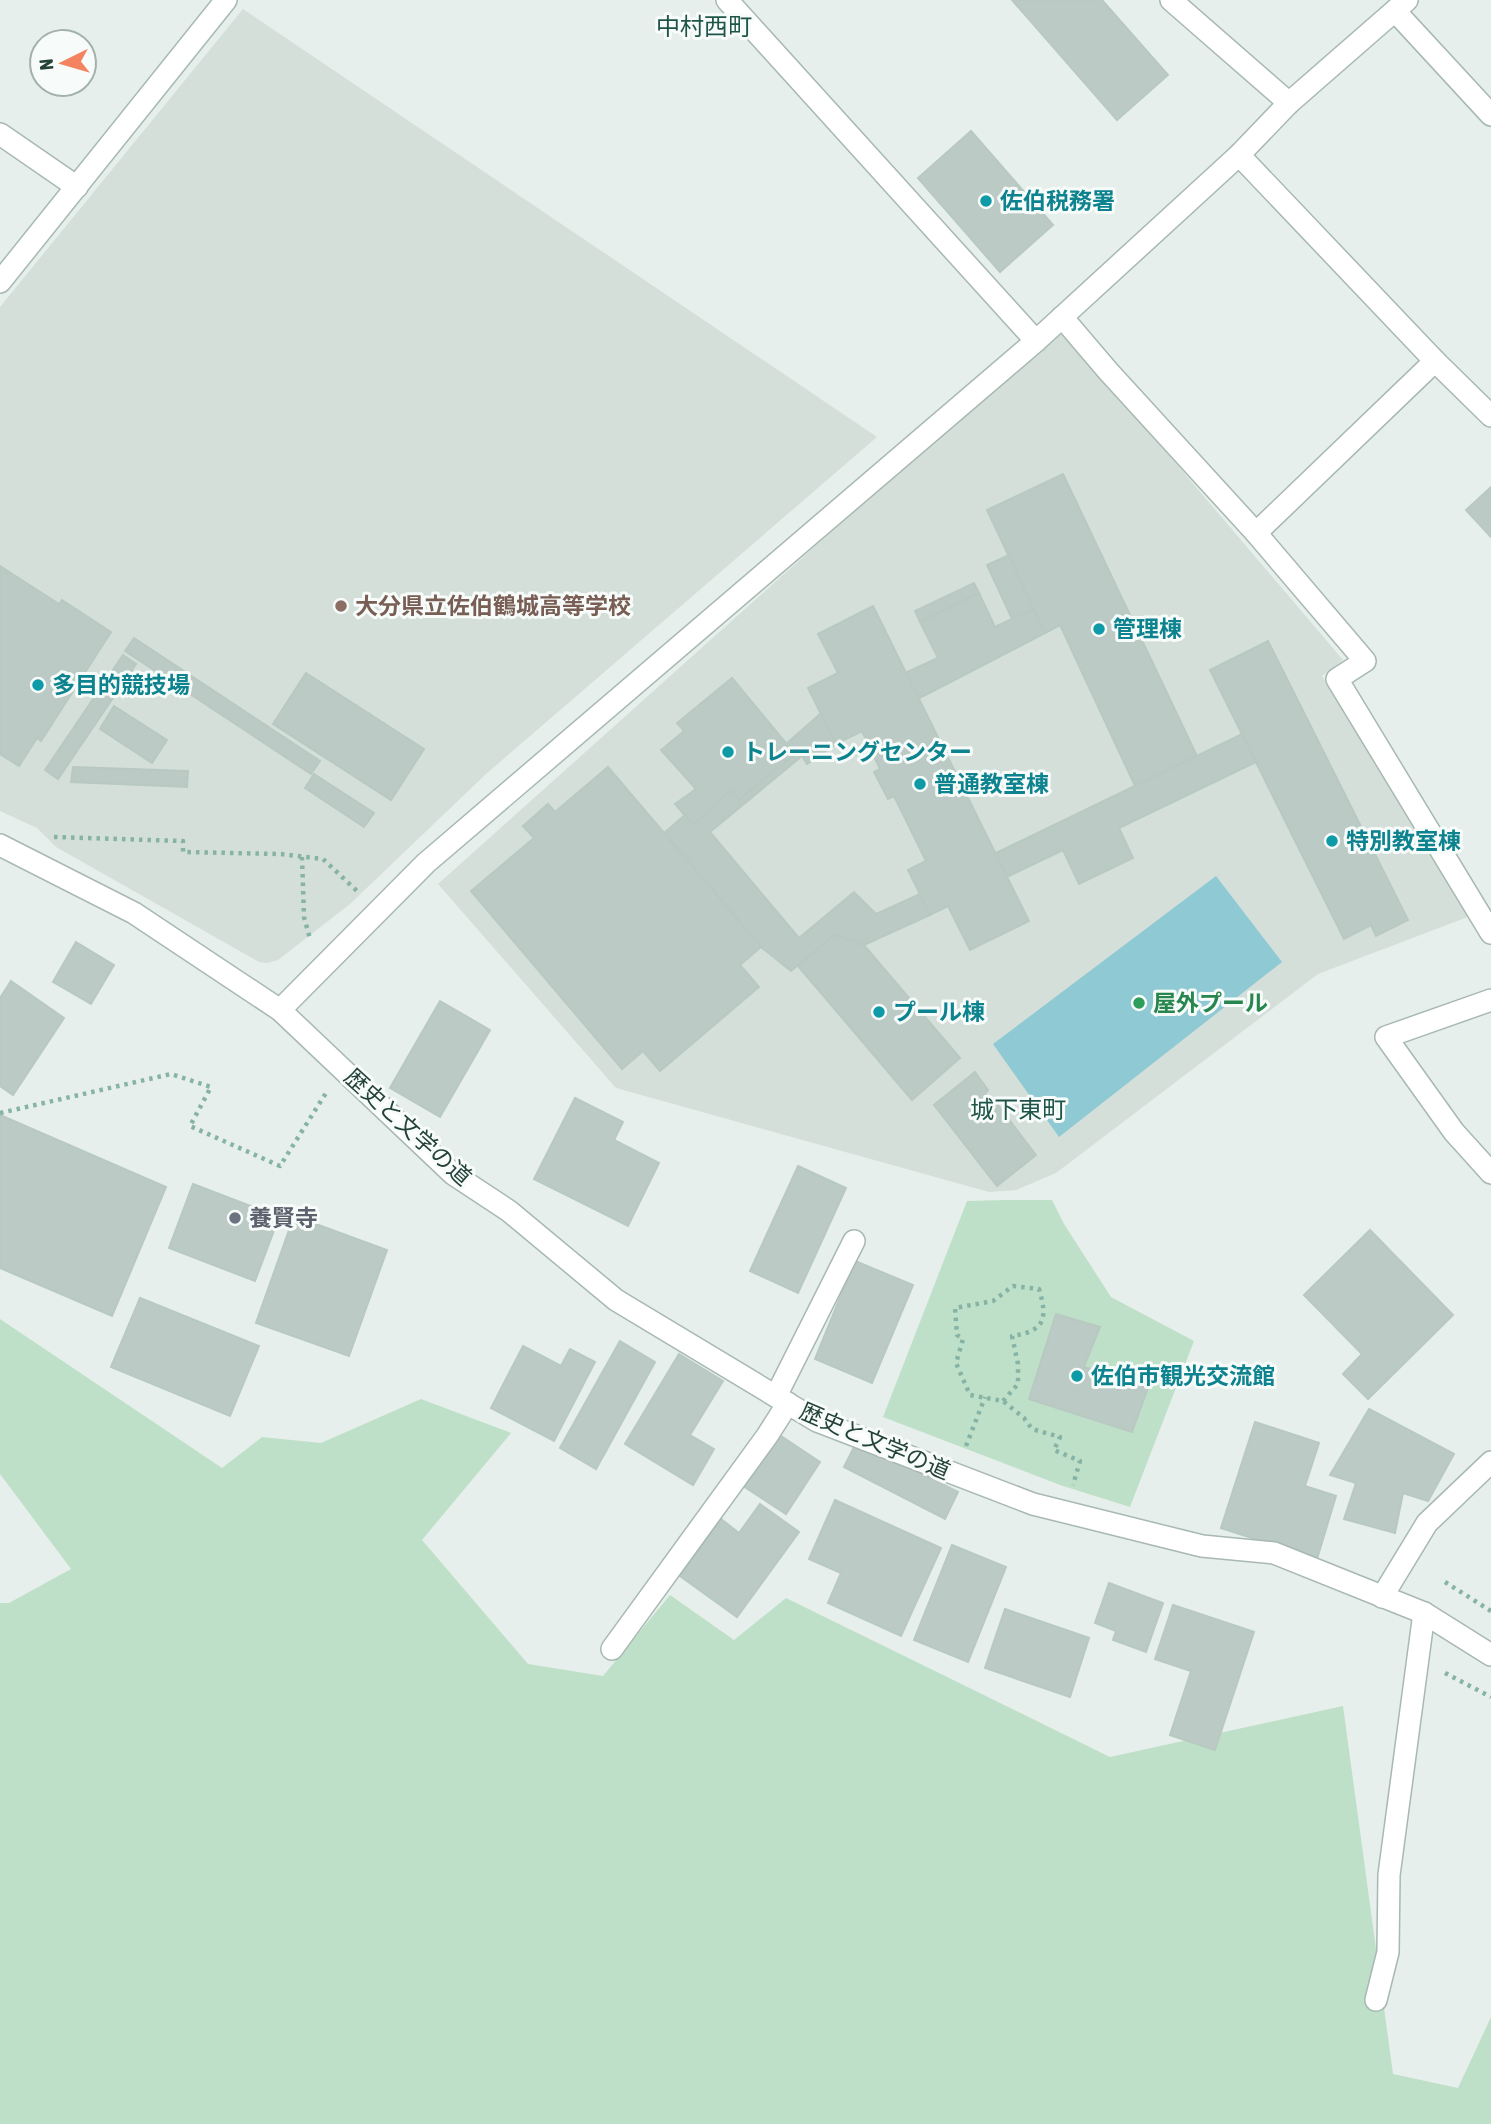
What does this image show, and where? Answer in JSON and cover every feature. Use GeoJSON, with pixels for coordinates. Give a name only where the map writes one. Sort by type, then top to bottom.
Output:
{"type":"FeatureCollection","features":[{"type":"Feature","properties":{"kind":"street"},"geometry":{"type":"LineString","coordinates":[[0,282],[226,0]]}},
{"type":"Feature","properties":{"kind":"street"},"geometry":{"type":"LineString","coordinates":[[727,0],[1035,341]]}},
{"type":"Feature","properties":{"kind":"street"},"geometry":{"type":"LineString","coordinates":[[1171,0],[1289,103]]}},
{"type":"Feature","properties":{"kind":"street"},"geometry":{"type":"LineString","coordinates":[[280,1010],[426,863],[1035,341],[1239,156],[1289,103],[1401,5],[1491,114]]}},
{"type":"Feature","properties":{"kind":"street"},"geometry":{"type":"LineString","coordinates":[[0,134],[77,187]]}},
{"type":"Feature","properties":{"kind":"street"},"geometry":{"type":"LineString","coordinates":[[1239,156],[1434,361],[1491,416]]}},
{"type":"Feature","properties":{"kind":"street"},"geometry":{"type":"LineString","coordinates":[[1062,317],[1256,533],[1365,661],[1337,679],[1491,933]]}},
{"type":"Feature","properties":{"kind":"street"},"geometry":{"type":"LineString","coordinates":[[1256,533],[1434,361]]}},
{"type":"Feature","properties":{"kind":"street","name":"歴史と文学の道"},"geometry":{"type":"LineString","coordinates":[[0,845],[134,912],[280,1010],[453,1174],[509,1211],[616,1300],[817,1421],[1033,1504],[1202,1546],[1274,1553],[1424,1613],[1491,1655]]}},
{"type":"Feature","properties":{"kind":"street"},"geometry":{"type":"LineString","coordinates":[[1491,1000],[1386,1037],[1454,1132],[1491,1172]]}},
{"type":"Feature","properties":{"kind":"street"},"geometry":{"type":"LineString","coordinates":[[612,1649],[767,1436],[854,1241]]}},
{"type":"Feature","properties":{"kind":"street"},"geometry":{"type":"LineString","coordinates":[[1382,1597],[1426,1523],[1491,1462]]}},
{"type":"Feature","properties":{"kind":"street"},"geometry":{"type":"LineString","coordinates":[[1376,2000],[1388,1952],[1389,1875],[1424,1613]]}},
{"type":"Feature","properties":{"kind":"path"},"geometry":{"type":"LineString","coordinates":[[46,837],[183,841],[183,852],[323,859],[375,914]]}},
{"type":"Feature","properties":{"kind":"path"},"geometry":{"type":"LineString","coordinates":[[302,857],[304,917],[309,936],[323,965]]}},
{"type":"Feature","properties":{"kind":"path"},"geometry":{"type":"LineString","coordinates":[[0,1113],[172,1073],[211,1087],[190,1126],[280,1166],[322,1098],[345,1071]]}},
{"type":"Feature","properties":{"kind":"path"},"geometry":{"type":"LineString","coordinates":[[1003,1401],[1018,1384],[1018,1364],[1012,1336],[1028,1334],[1040,1327],[1045,1310],[1039,1289],[1013,1286],[993,1301],[955,1308],[957,1335],[963,1339],[956,1363],[970,1395],[1003,1401],[1024,1418],[1032,1429],[1060,1437],[1054,1450],[1080,1461],[1065,1513]]}},
{"type":"Feature","properties":{"kind":"path"},"geometry":{"type":"LineString","coordinates":[[966,1446],[985,1398]]}},
{"type":"Feature","properties":{"kind":"path"},"geometry":{"type":"LineString","coordinates":[[1445,1582],[1491,1611]]}},
{"type":"Feature","properties":{"kind":"path"},"geometry":{"type":"LineString","coordinates":[[1441,1671],[1491,1697]]}},
{"type":"Feature","properties":{"kind":"shaded area","name":"大分県立佐伯鶴城高等学校"},"geometry":{"type":"Polygon","coordinates":[[[243,9],[877,437],[486,774],[350,904],[278,960],[267,963],[259,962],[56,847],[37,828],[0,811],[0,307],[243,9]]]}},
{"type":"Feature","properties":{"kind":"shaded area"},"geometry":{"type":"Polygon","coordinates":[[[1060,327],[1343,660],[1322,676],[1473,915],[1318,974],[1056,1173],[1016,1190],[989,1192],[616,1088],[438,884],[1060,327]]]}},
{"type":"Feature","properties":{"kind":"green space"},"geometry":{"type":"Polygon","coordinates":[[[1052,1200],[1064,1224],[1111,1297],[1194,1341],[1130,1507],[1060,1485],[883,1417],[967,1201],[1052,1200]]]}},
{"type":"Feature","properties":{"kind":"green space"},"geometry":{"type":"Polygon","coordinates":[[[0,1319],[222,1468],[262,1437],[321,1443],[421,1399],[511,1433],[422,1540],[528,1664],[603,1676],[670,1595],[734,1640],[786,1598],[1110,1757],[1343,1706],[1393,2074],[1458,2088],[1491,2017],[1491,2124],[0,2124],[0,1603],[9,1603],[71,1569],[0,1474],[0,1319]]]}},
{"type":"Feature","properties":{"kind":"water","name":"屋外プール"},"geometry":{"type":"Polygon","coordinates":[[[1216,876],[1282,962],[1059,1137],[993,1044],[1216,876]]]}},
{"type":"Feature","properties":{"kind":"building"},"geometry":{"type":"Polygon","coordinates":[[[1012,0],[1102,0],[1168,75],[1117,120],[1012,0]]]}},
{"type":"Feature","properties":{"kind":"building","name":"佐伯税務署"},"geometry":{"type":"Polygon","coordinates":[[[971,131],[1053,225],[1000,272],[918,178],[971,131]]]}},
{"type":"Feature","properties":{"kind":"building","name":"管理棟"},"geometry":{"type":"Polygon","coordinates":[[[1063,474],[1197,756],[1135,786],[1060,625],[1045,633],[987,510],[1063,474]]]}},
{"type":"Feature","properties":{"kind":"building"},"geometry":{"type":"Polygon","coordinates":[[[1491,487],[1491,537],[1466,510],[1491,487]]]}},
{"type":"Feature","properties":{"kind":"building"},"geometry":{"type":"Polygon","coordinates":[[[1009,555],[1033,609],[1012,619],[987,565],[1009,555]]]}},
{"type":"Feature","properties":{"kind":"building","name":"多目的競技場"},"geometry":{"type":"Polygon","coordinates":[[[0,566],[59,604],[62,600],[111,632],[41,741],[37,738],[19,766],[0,754],[0,566]]]}},
{"type":"Feature","properties":{"kind":"building"},"geometry":{"type":"Polygon","coordinates":[[[974,583],[979,593],[920,622],[915,611],[974,583]]]}},
{"type":"Feature","properties":{"kind":"building"},"geometry":{"type":"Polygon","coordinates":[[[979,593],[995,627],[1033,609],[1045,633],[918,699],[905,673],[938,658],[920,622],[979,593]]]}},
{"type":"Feature","properties":{"kind":"building","name":"普通教室棟"},"geometry":{"type":"Polygon","coordinates":[[[873,606],[1029,921],[970,950],[948,906],[930,915],[908,870],[926,861],[894,796],[888,799],[874,772],[880,769],[862,731],[836,744],[808,688],[838,673],[818,634],[873,606]]]}},
{"type":"Feature","properties":{"kind":"building"},"geometry":{"type":"Polygon","coordinates":[[[134,638],[320,761],[311,774],[125,651],[134,638]]]}},
{"type":"Feature","properties":{"kind":"building","name":"特別教室棟"},"geometry":{"type":"Polygon","coordinates":[[[1268,641],[1408,920],[1376,936],[1371,925],[1344,939],[1210,670],[1268,641]]]}},
{"type":"Feature","properties":{"kind":"building"},"geometry":{"type":"Polygon","coordinates":[[[123,655],[136,664],[58,779],[45,770],[123,655]]]}},
{"type":"Feature","properties":{"kind":"building"},"geometry":{"type":"Polygon","coordinates":[[[306,673],[424,749],[391,800],[273,724],[306,673]]]}},
{"type":"Feature","properties":{"kind":"building","name":"トレーニングセンター"},"geometry":{"type":"Polygon","coordinates":[[[732,678],[795,754],[739,800],[731,790],[693,825],[675,804],[696,789],[661,750],[684,731],[677,723],[732,678]]]}},
{"type":"Feature","properties":{"kind":"building"},"geometry":{"type":"Polygon","coordinates":[[[114,706],[167,740],[152,763],[100,729],[114,706]]]}},
{"type":"Feature","properties":{"kind":"building"},"geometry":{"type":"Polygon","coordinates":[[[821,713],[836,744],[807,764],[802,756],[710,832],[799,938],[854,892],[876,914],[920,894],[930,915],[864,945],[834,935],[791,971],[761,947],[664,833],[685,815],[693,825],[731,790],[739,800],[795,754],[786,744],[821,713]]]}},
{"type":"Feature","properties":{"kind":"building"},"geometry":{"type":"Polygon","coordinates":[[[1242,734],[1256,762],[1119,828],[1133,858],[1079,884],[1063,850],[1007,877],[996,853],[1242,734]]]}},
{"type":"Feature","properties":{"kind":"building"},"geometry":{"type":"Polygon","coordinates":[[[73,767],[188,771],[187,787],[71,782],[73,767]]]}},
{"type":"Feature","properties":{"kind":"building"},"geometry":{"type":"Polygon","coordinates":[[[608,767],[761,947],[740,965],[759,987],[660,1071],[643,1051],[622,1069],[471,891],[534,838],[523,826],[548,804],[555,812],[608,767]]]}},
{"type":"Feature","properties":{"kind":"building"},"geometry":{"type":"Polygon","coordinates":[[[314,774],[374,813],[364,827],[305,788],[314,774]]]}},
{"type":"Feature","properties":{"kind":"building","name":"プール棟"},"geometry":{"type":"Polygon","coordinates":[[[834,935],[864,945],[960,1058],[912,1100],[798,966],[834,935]]]}},
{"type":"Feature","properties":{"kind":"building"},"geometry":{"type":"Polygon","coordinates":[[[76,942],[114,965],[91,1004],[53,982],[76,942]]]}},
{"type":"Feature","properties":{"kind":"building"},"geometry":{"type":"Polygon","coordinates":[[[11,981],[64,1018],[13,1095],[0,1086],[0,998],[11,981]]]}},
{"type":"Feature","properties":{"kind":"building"},"geometry":{"type":"Polygon","coordinates":[[[440,1001],[490,1030],[440,1117],[390,1088],[440,1001]]]}},
{"type":"Feature","properties":{"kind":"building"},"geometry":{"type":"Polygon","coordinates":[[[975,1072],[988,1090],[985,1094],[994,1100],[1036,1155],[997,1186],[934,1105],[975,1072]]]}},
{"type":"Feature","properties":{"kind":"building"},"geometry":{"type":"Polygon","coordinates":[[[575,1098],[623,1122],[614,1140],[659,1163],[628,1226],[534,1179],[575,1098]]]}},
{"type":"Feature","properties":{"kind":"building"},"geometry":{"type":"Polygon","coordinates":[[[0,1115],[166,1187],[112,1316],[0,1268],[0,1115]]]}},
{"type":"Feature","properties":{"kind":"building"},"geometry":{"type":"Polygon","coordinates":[[[798,1166],[846,1188],[798,1293],[750,1271],[798,1166]]]}},
{"type":"Feature","properties":{"kind":"building"},"geometry":{"type":"Polygon","coordinates":[[[193,1184],[279,1217],[255,1281],[169,1248],[193,1184]]]}},
{"type":"Feature","properties":{"kind":"building"},"geometry":{"type":"Polygon","coordinates":[[[294,1216],[387,1250],[349,1356],[256,1323],[294,1216]]]}},
{"type":"Feature","properties":{"kind":"building"},"geometry":{"type":"Polygon","coordinates":[[[1370,1230],[1453,1315],[1368,1399],[1343,1374],[1362,1354],[1304,1295],[1370,1230]]]}},
{"type":"Feature","properties":{"kind":"building"},"geometry":{"type":"Polygon","coordinates":[[[855,1261],[913,1285],[872,1383],[815,1359],[855,1261]]]}},
{"type":"Feature","properties":{"kind":"building"},"geometry":{"type":"Polygon","coordinates":[[[140,1298],[259,1346],[230,1416],[111,1367],[140,1298]]]}},
{"type":"Feature","properties":{"kind":"building","name":"佐伯市観光交流館"},"geometry":{"type":"Polygon","coordinates":[[[1056,1314],[1100,1327],[1084,1367],[1149,1385],[1132,1432],[1029,1399],[1056,1314]]]}},
{"type":"Feature","properties":{"kind":"building"},"geometry":{"type":"Polygon","coordinates":[[[620,1341],[655,1362],[596,1469],[560,1448],[620,1341]]]}},
{"type":"Feature","properties":{"kind":"building"},"geometry":{"type":"Polygon","coordinates":[[[523,1346],[561,1366],[570,1349],[595,1362],[554,1441],[491,1408],[523,1346]]]}},
{"type":"Feature","properties":{"kind":"building"},"geometry":{"type":"Polygon","coordinates":[[[679,1354],[723,1381],[690,1435],[714,1449],[693,1485],[625,1444],[679,1354]]]}},
{"type":"Feature","properties":{"kind":"building"},"geometry":{"type":"Polygon","coordinates":[[[1369,1409],[1454,1454],[1428,1501],[1403,1493],[1395,1533],[1344,1519],[1356,1483],[1330,1475],[1369,1409]]]}},
{"type":"Feature","properties":{"kind":"building"},"geometry":{"type":"Polygon","coordinates":[[[1255,1422],[1319,1443],[1305,1486],[1336,1496],[1317,1559],[1221,1528],[1255,1422]]]}},
{"type":"Feature","properties":{"kind":"building"},"geometry":{"type":"Polygon","coordinates":[[[778,1434],[820,1462],[786,1514],[743,1486],[778,1434]]]}},
{"type":"Feature","properties":{"kind":"building"},"geometry":{"type":"Polygon","coordinates":[[[857,1441],[958,1492],[945,1519],[844,1467],[857,1441]]]}},
{"type":"Feature","properties":{"kind":"building"},"geometry":{"type":"Polygon","coordinates":[[[835,1500],[941,1548],[901,1636],[828,1603],[841,1573],[809,1559],[835,1500]]]}},
{"type":"Feature","properties":{"kind":"building"},"geometry":{"type":"Polygon","coordinates":[[[760,1504],[799,1532],[737,1617],[680,1576],[721,1519],[739,1533],[760,1504]]]}},
{"type":"Feature","properties":{"kind":"building"},"geometry":{"type":"Polygon","coordinates":[[[952,1545],[1006,1567],[968,1662],[914,1640],[952,1545]]]}},
{"type":"Feature","properties":{"kind":"building"},"geometry":{"type":"Polygon","coordinates":[[[1109,1583],[1163,1603],[1146,1652],[1113,1640],[1116,1631],[1095,1623],[1109,1583]]]}},
{"type":"Feature","properties":{"kind":"building"},"geometry":{"type":"Polygon","coordinates":[[[1173,1605],[1254,1632],[1215,1750],[1170,1735],[1191,1671],[1155,1659],[1173,1605]]]}},
{"type":"Feature","properties":{"kind":"building"},"geometry":{"type":"Polygon","coordinates":[[[1005,1609],[1089,1638],[1070,1697],[985,1668],[1005,1609]]]}},
{"type":"Feature","properties":{"kind":"place","name":"佐伯税務署"},"geometry":{"type":"Point","coordinates":[986,201]}},
{"type":"Feature","properties":{"kind":"place","name":"大分県立佐伯鶴城高等学校"},"geometry":{"type":"Point","coordinates":[341,606]}},
{"type":"Feature","properties":{"kind":"place","name":"管理棟"},"geometry":{"type":"Point","coordinates":[1099,629]}},
{"type":"Feature","properties":{"kind":"place","name":"多目的競技場"},"geometry":{"type":"Point","coordinates":[38,685]}},
{"type":"Feature","properties":{"kind":"place","name":"トレーニングセンター"},"geometry":{"type":"Point","coordinates":[728,752]}},
{"type":"Feature","properties":{"kind":"place","name":"普通教室棟"},"geometry":{"type":"Point","coordinates":[920,784]}},
{"type":"Feature","properties":{"kind":"place","name":"特別教室棟"},"geometry":{"type":"Point","coordinates":[1332,841]}},
{"type":"Feature","properties":{"kind":"place","name":"屋外プール"},"geometry":{"type":"Point","coordinates":[1139,1003]}},
{"type":"Feature","properties":{"kind":"place","name":"プール棟"},"geometry":{"type":"Point","coordinates":[879,1012]}},
{"type":"Feature","properties":{"kind":"place","name":"養賢寺"},"geometry":{"type":"Point","coordinates":[235,1218]}},
{"type":"Feature","properties":{"kind":"place","name":"佐伯市観光交流館"},"geometry":{"type":"Point","coordinates":[1077,1376]}},
{"type":"Feature","properties":{"kind":"district","name":"中村西町"},"geometry":{"type":"Point","coordinates":[704,26]}},
{"type":"Feature","properties":{"kind":"district","name":"城下東町"},"geometry":{"type":"Point","coordinates":[1018,1109]}}]}
